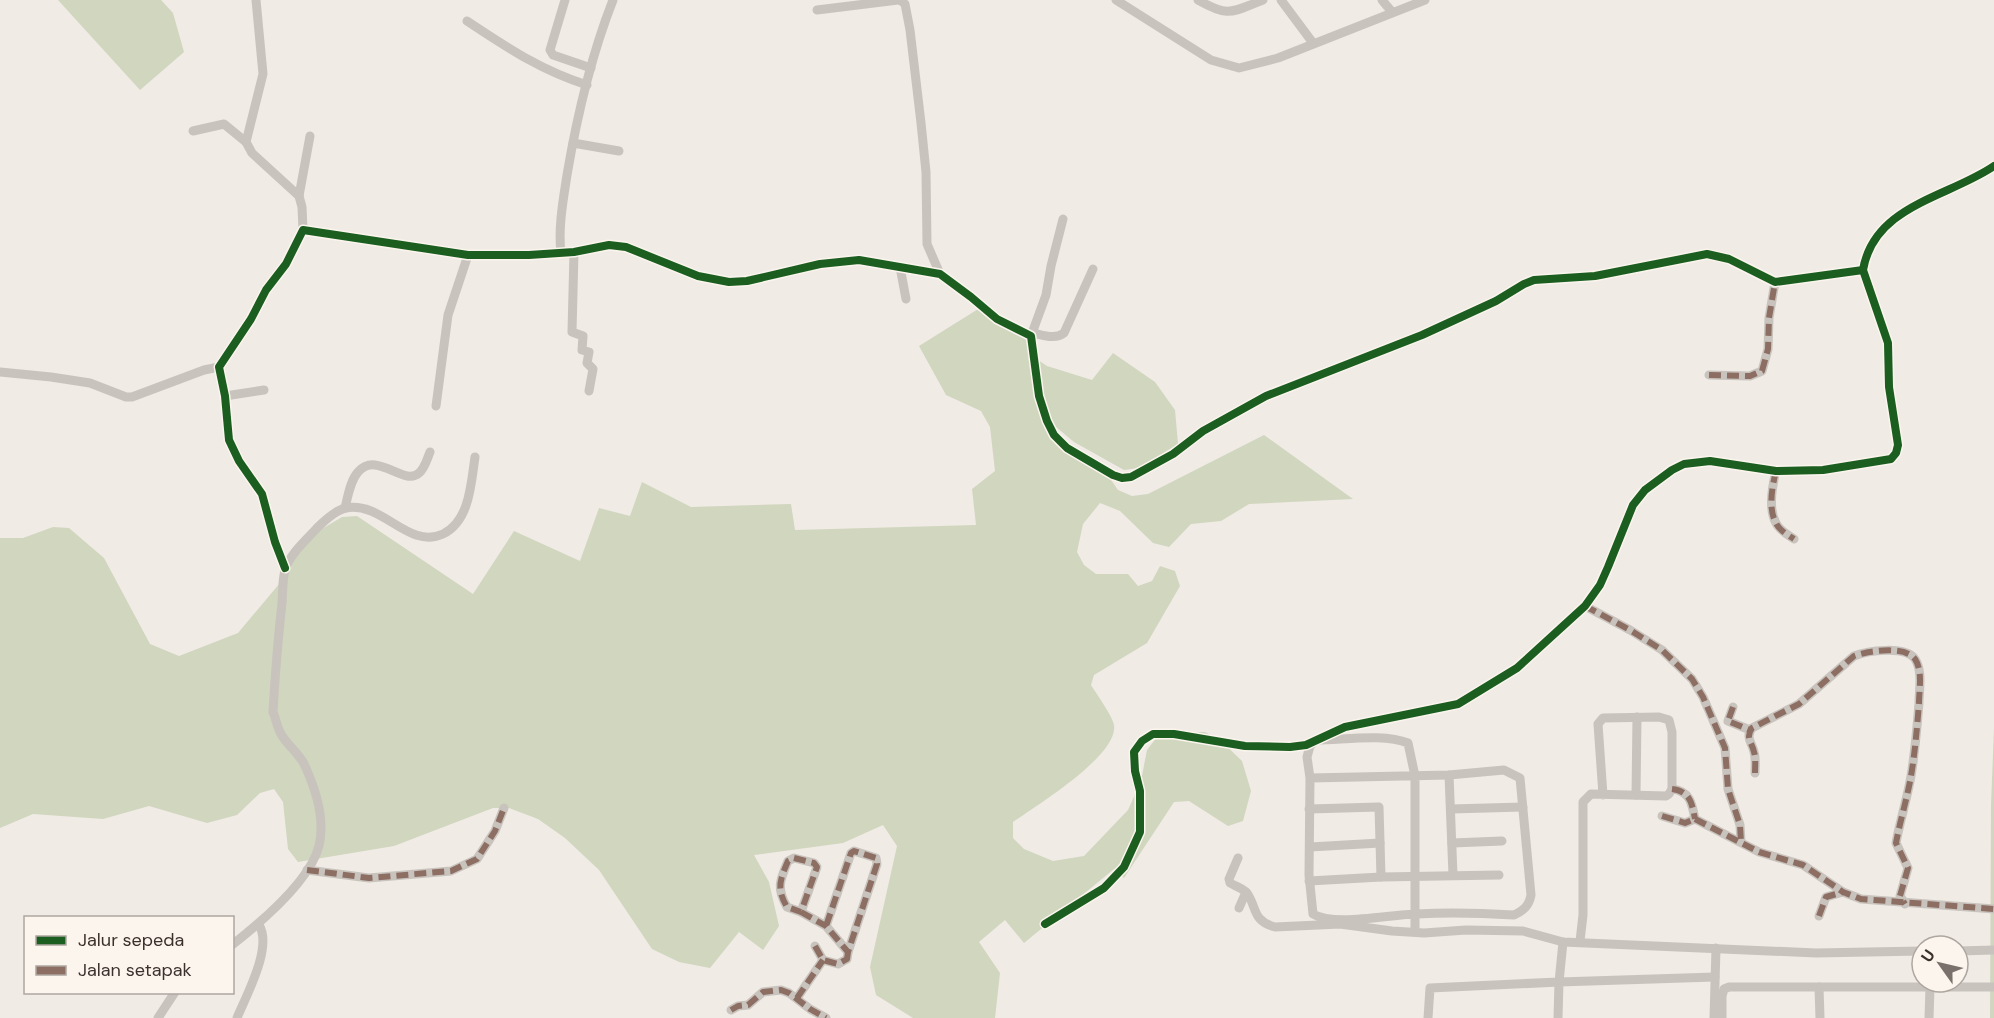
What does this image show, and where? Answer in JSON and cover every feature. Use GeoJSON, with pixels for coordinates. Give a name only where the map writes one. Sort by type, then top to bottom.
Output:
{"type":"FeatureCollection","features":[{"type":"Feature","properties":{"kind":"street"},"geometry":{"type":"LineString","coordinates":[[246,142],[263,74],[256,0]]}},
{"type":"Feature","properties":{"kind":"street"},"geometry":{"type":"LineString","coordinates":[[565,0],[550,50],[554,54],[591,68]]}},
{"type":"Feature","properties":{"kind":"street"},"geometry":{"type":"LineString","coordinates":[[561,253],[559,240],[573,143],[591,68],[613,0]]}},
{"type":"Feature","properties":{"kind":"street"},"geometry":{"type":"LineString","coordinates":[[817,10],[899,0],[905,4],[926,172],[927,244],[940,274]]}},
{"type":"Feature","properties":{"kind":"street"},"geometry":{"type":"LineString","coordinates":[[1116,0],[1211,60],[1239,68],[1254,65],[1425,0]]}},
{"type":"Feature","properties":{"kind":"street"},"geometry":{"type":"LineString","coordinates":[[1198,0],[1226,13],[1263,0]]}},
{"type":"Feature","properties":{"kind":"street"},"geometry":{"type":"LineString","coordinates":[[1282,0],[1314,43]]}},
{"type":"Feature","properties":{"kind":"street"},"geometry":{"type":"LineString","coordinates":[[1382,0],[1392,12]]}},
{"type":"Feature","properties":{"kind":"street"},"geometry":{"type":"LineString","coordinates":[[467,21],[526,60],[587,85]]}},
{"type":"Feature","properties":{"kind":"street"},"geometry":{"type":"LineString","coordinates":[[545,69],[554,54]]}},
{"type":"Feature","properties":{"kind":"street"},"geometry":{"type":"LineString","coordinates":[[193,131],[224,124],[246,142],[252,153],[300,196]]}},
{"type":"Feature","properties":{"kind":"street"},"geometry":{"type":"LineString","coordinates":[[0,372],[90,383],[126,397],[132,397],[204,370],[219,367],[251,319],[266,290],[286,264],[303,230],[300,196],[310,136]]}},
{"type":"Feature","properties":{"kind":"street"},"geometry":{"type":"LineString","coordinates":[[573,143],[619,151]]}},
{"type":"Feature","properties":{"kind":"street"},"geometry":{"type":"LineString","coordinates":[[1045,924],[1104,888],[1124,867],[1140,832],[1140,791],[1135,771],[1134,752],[1142,741],[1153,734],[1174,734],[1245,747],[1290,747],[1306,745],[1345,728],[1458,704],[1517,668],[1585,606],[1600,585],[1633,505],[1656,480],[1672,470],[1695,462],[1710,461],[1776,471],[1823,470],[1888,460],[1896,453],[1898,445],[1889,387],[1888,343],[1863,270],[1868,252],[1884,228],[1895,218],[1925,199],[1952,190],[1994,166]]}},
{"type":"Feature","properties":{"kind":"street"},"geometry":{"type":"LineString","coordinates":[[1063,219],[1050,266],[1046,296],[1032,334],[1040,396],[1047,421],[1054,435],[1067,448],[1122,478],[1131,477],[1173,454],[1203,431],[1266,396],[1422,335],[1496,301],[1534,280],[1594,276],[1707,254],[1729,258],[1775,282],[1863,270]]}},
{"type":"Feature","properties":{"kind":"street"},"geometry":{"type":"LineString","coordinates":[[303,230],[468,255],[530,255],[574,252],[609,245],[626,247],[698,276],[729,282],[747,281],[820,264],[859,260],[940,274],[997,319],[1032,334],[1054,337],[1059,337],[1064,333],[1093,269]]}},
{"type":"Feature","properties":{"kind":"street"},"geometry":{"type":"LineString","coordinates":[[574,252],[572,332],[583,336],[582,350],[589,352],[587,363],[593,369],[590,391]]}},
{"type":"Feature","properties":{"kind":"street"},"geometry":{"type":"LineString","coordinates":[[436,406],[448,315],[468,255]]}},
{"type":"Feature","properties":{"kind":"street"},"geometry":{"type":"LineString","coordinates":[[900,267],[906,298]]}},
{"type":"Feature","properties":{"kind":"street"},"geometry":{"type":"LineString","coordinates":[[1709,375],[1750,376],[1762,371],[1768,349],[1769,318],[1775,282]]}},
{"type":"Feature","properties":{"kind":"street"},"geometry":{"type":"LineString","coordinates":[[219,367],[225,396],[229,440],[239,461],[262,495],[285,568],[273,712],[281,734],[304,764],[315,791],[321,823],[319,847],[307,870],[280,905],[259,925],[234,944]]}},
{"type":"Feature","properties":{"kind":"street"},"geometry":{"type":"LineString","coordinates":[[225,396],[264,390]]}},
{"type":"Feature","properties":{"kind":"street"},"geometry":{"type":"LineString","coordinates":[[345,508],[355,477],[367,465],[379,465],[406,476],[414,476],[420,473],[430,452]]}},
{"type":"Feature","properties":{"kind":"street"},"geometry":{"type":"LineString","coordinates":[[285,568],[299,546],[326,520],[345,508],[359,508],[382,515],[412,534],[429,539],[446,533],[464,513],[475,458]]}},
{"type":"Feature","properties":{"kind":"street"},"geometry":{"type":"LineString","coordinates":[[1776,471],[1772,496],[1774,518],[1778,527],[1794,539]]}},
{"type":"Feature","properties":{"kind":"street"},"geometry":{"type":"LineString","coordinates":[[1585,606],[1662,650],[1692,679],[1703,697],[1725,748],[1728,789],[1740,825],[1741,842]]}},
{"type":"Feature","properties":{"kind":"street"},"geometry":{"type":"LineString","coordinates":[[1750,730],[1798,704],[1854,656],[1863,652],[1886,651],[1911,655],[1919,668],[1917,726],[1911,776],[1896,843],[1908,868],[1900,896],[1905,904]]}},
{"type":"Feature","properties":{"kind":"street"},"geometry":{"type":"LineString","coordinates":[[1732,707],[1728,720],[1750,730]]}},
{"type":"Feature","properties":{"kind":"street"},"geometry":{"type":"LineString","coordinates":[[1636,795],[1637,717]]}},
{"type":"Feature","properties":{"kind":"street"},"geometry":{"type":"LineString","coordinates":[[1580,941],[1583,915],[1582,802],[1591,794],[1603,795],[1666,796],[1669,794],[1672,789],[1672,732],[1669,720],[1659,717],[1604,718],[1598,724],[1603,795]]}},
{"type":"Feature","properties":{"kind":"street"},"geometry":{"type":"LineString","coordinates":[[1750,730],[1749,741],[1754,752],[1755,773]]}},
{"type":"Feature","properties":{"kind":"street"},"geometry":{"type":"LineString","coordinates":[[1310,778],[1415,776],[1449,775],[1504,770],[1520,778],[1531,895],[1529,903],[1523,910],[1514,915],[1416,914],[1349,920],[1323,918],[1313,914],[1309,881],[1310,778],[1307,757],[1310,746],[1316,740],[1400,740],[1408,744],[1415,776],[1416,876],[1416,914],[1415,932]]}},
{"type":"Feature","properties":{"kind":"street"},"geometry":{"type":"LineString","coordinates":[[1449,775],[1454,875]]}},
{"type":"Feature","properties":{"kind":"street"},"geometry":{"type":"LineString","coordinates":[[1672,789],[1687,794],[1695,819]]}},
{"type":"Feature","properties":{"kind":"street"},"geometry":{"type":"LineString","coordinates":[[1309,809],[1379,807],[1381,877]]}},
{"type":"Feature","properties":{"kind":"street"},"geometry":{"type":"LineString","coordinates":[[1451,809],[1523,807]]}},
{"type":"Feature","properties":{"kind":"street"},"geometry":{"type":"LineString","coordinates":[[307,870],[369,878],[451,871],[477,859],[483,852],[504,808]]}},
{"type":"Feature","properties":{"kind":"street"},"geometry":{"type":"LineString","coordinates":[[1662,816],[1685,823],[1695,819],[1759,852],[1803,865],[1843,892],[1868,901],[1994,909]]}},
{"type":"Feature","properties":{"kind":"street"},"geometry":{"type":"LineString","coordinates":[[1452,843],[1502,841]]}},
{"type":"Feature","properties":{"kind":"street"},"geometry":{"type":"LineString","coordinates":[[1310,847],[1380,843]]}},
{"type":"Feature","properties":{"kind":"street"},"geometry":{"type":"LineString","coordinates":[[823,960],[842,963],[847,959],[877,864],[876,858],[854,851],[851,853],[826,926]]}},
{"type":"Feature","properties":{"kind":"street"},"geometry":{"type":"LineString","coordinates":[[801,912],[817,867],[814,863],[794,858],[788,861],[779,884],[787,907],[826,926],[848,952]]}},
{"type":"Feature","properties":{"kind":"street"},"geometry":{"type":"LineString","coordinates":[[1238,858],[1229,882],[1246,892],[1253,909],[1264,923],[1275,927],[1346,924],[1424,933],[1466,930],[1523,931],[1563,942],[1816,953],[1910,951]]}},
{"type":"Feature","properties":{"kind":"street"},"geometry":{"type":"LineString","coordinates":[[1309,881],[1499,874]]}},
{"type":"Feature","properties":{"kind":"street"},"geometry":{"type":"LineString","coordinates":[[1239,908],[1246,892]]}},
{"type":"Feature","properties":{"kind":"street"},"geometry":{"type":"LineString","coordinates":[[1819,916],[1826,897],[1843,892]]}},
{"type":"Feature","properties":{"kind":"street"},"geometry":{"type":"LineString","coordinates":[[237,1018],[260,961],[263,934],[259,925]]}},
{"type":"Feature","properties":{"kind":"street"},"geometry":{"type":"LineString","coordinates":[[1558,1018],[1563,942]]}},
{"type":"Feature","properties":{"kind":"street"},"geometry":{"type":"LineString","coordinates":[[815,946],[823,960]]}},
{"type":"Feature","properties":{"kind":"street"},"geometry":{"type":"LineString","coordinates":[[1714,1018],[1716,948]]}},
{"type":"Feature","properties":{"kind":"street"},"geometry":{"type":"LineString","coordinates":[[1970,951],[1994,950]]}},
{"type":"Feature","properties":{"kind":"street"},"geometry":{"type":"LineString","coordinates":[[797,998],[823,960]]}},
{"type":"Feature","properties":{"kind":"street"},"geometry":{"type":"LineString","coordinates":[[1428,1018],[1430,988],[1715,977]]}},
{"type":"Feature","properties":{"kind":"street"},"geometry":{"type":"LineString","coordinates":[[1722,1018],[1722,996],[1726,987],[1910,987]]}},
{"type":"Feature","properties":{"kind":"street"},"geometry":{"type":"LineString","coordinates":[[1819,987],[1820,1018]]}},
{"type":"Feature","properties":{"kind":"street"},"geometry":{"type":"LineString","coordinates":[[1970,987],[1994,987]]}},
{"type":"Feature","properties":{"kind":"street"},"geometry":{"type":"LineString","coordinates":[[731,1010],[738,1006],[748,1005],[763,992],[781,990],[826,1018]]}},
{"type":"Feature","properties":{"kind":"street"},"geometry":{"type":"LineString","coordinates":[[158,1018],[174,994]]}},
{"type":"Feature","properties":{"kind":"street"},"geometry":{"type":"LineString","coordinates":[[1929,1018],[1930,994]]}},
{"type":"Feature","properties":{"kind":"green space"},"geometry":{"type":"Polygon","coordinates":[[[58,0],[161,0],[173,13],[184,52],[140,90],[58,0]]]}},
{"type":"Feature","properties":{"kind":"green space"},"geometry":{"type":"Polygon","coordinates":[[[983,306],[1030,337],[1035,358],[1047,366],[1092,380],[1113,353],[1155,382],[1175,410],[1178,444],[1139,468],[1124,470],[1074,442],[1043,416],[1055,443],[1109,477],[1118,490],[1132,496],[1148,494],[1264,435],[1353,499],[1249,504],[1221,521],[1191,524],[1169,547],[1153,543],[1120,511],[1100,503],[1083,524],[1077,552],[1084,565],[1096,574],[1128,574],[1138,586],[1152,581],[1160,566],[1175,571],[1180,586],[1147,643],[1094,675],[1091,685],[1114,725],[1112,737],[1104,751],[1074,779],[1013,822],[1013,838],[1024,849],[1053,861],[1084,856],[1128,810],[1141,781],[1147,750],[1157,737],[1172,732],[1205,732],[1219,739],[1242,761],[1251,791],[1243,821],[1228,826],[1189,801],[1174,802],[1124,878],[1114,869],[1024,943],[1005,920],[979,942],[1000,973],[995,1018],[913,1018],[876,995],[870,967],[897,846],[883,825],[843,843],[754,855],[769,882],[779,926],[763,950],[739,932],[710,968],[679,962],[652,949],[599,870],[565,838],[538,819],[509,808],[493,808],[394,846],[298,862],[288,849],[283,802],[274,789],[260,793],[237,815],[207,823],[149,806],[103,819],[33,814],[0,828],[0,538],[23,538],[53,527],[69,528],[104,558],[150,644],[179,656],[238,633],[290,571],[294,556],[315,533],[342,517],[357,516],[473,594],[514,531],[580,561],[599,508],[630,516],[642,482],[691,507],[791,504],[795,530],[976,525],[972,489],[995,471],[990,427],[981,411],[946,395],[919,346],[983,306]]]}},
{"type":"Feature","properties":{"kind":"green space"},"geometry":{"type":"Polygon","coordinates":[[[1994,728],[1994,1018],[1990,1018],[1991,805],[1994,728]]]}},
{"type":"Feature","properties":{"kind":"marked path"},"geometry":{"type":"LineString","coordinates":[[1709,375],[1750,376],[1762,371],[1768,349],[1769,318],[1775,282]]}},
{"type":"Feature","properties":{"kind":"marked path"},"geometry":{"type":"LineString","coordinates":[[1776,471],[1772,511],[1779,528],[1794,539]]}},
{"type":"Feature","properties":{"kind":"marked path"},"geometry":{"type":"LineString","coordinates":[[1585,606],[1662,650],[1692,679],[1703,697],[1725,748],[1728,789],[1740,825],[1741,842]]}},
{"type":"Feature","properties":{"kind":"marked path"},"geometry":{"type":"LineString","coordinates":[[1755,773],[1755,754],[1749,737],[1752,728],[1799,704],[1854,656],[1886,650],[1903,652],[1915,659],[1920,681],[1917,722],[1909,785],[1896,843],[1908,868],[1900,896],[1905,904]]}},
{"type":"Feature","properties":{"kind":"marked path"},"geometry":{"type":"LineString","coordinates":[[1733,707],[1728,721],[1750,730]]}},
{"type":"Feature","properties":{"kind":"marked path"},"geometry":{"type":"LineString","coordinates":[[1672,789],[1686,795],[1691,803],[1695,819]]}},
{"type":"Feature","properties":{"kind":"marked path"},"geometry":{"type":"LineString","coordinates":[[307,870],[369,878],[451,871],[477,859],[495,831],[504,808]]}},
{"type":"Feature","properties":{"kind":"marked path"},"geometry":{"type":"LineString","coordinates":[[1662,816],[1685,823],[1695,819]]}},
{"type":"Feature","properties":{"kind":"marked path"},"geometry":{"type":"LineString","coordinates":[[1695,819],[1759,852],[1803,865],[1843,892],[1861,899],[1994,909]]}},
{"type":"Feature","properties":{"kind":"marked path"},"geometry":{"type":"LineString","coordinates":[[801,912],[826,926],[848,952],[877,864],[876,858],[854,851],[851,853],[826,926]]}},
{"type":"Feature","properties":{"kind":"marked path"},"geometry":{"type":"LineString","coordinates":[[794,858],[814,863],[817,867],[801,912],[787,907],[780,889],[788,861],[794,858]]}},
{"type":"Feature","properties":{"kind":"marked path"},"geometry":{"type":"LineString","coordinates":[[1819,916],[1826,897],[1843,892]]}},
{"type":"Feature","properties":{"kind":"marked path"},"geometry":{"type":"LineString","coordinates":[[815,946],[823,960],[838,964],[847,959],[848,952]]}},
{"type":"Feature","properties":{"kind":"marked path"},"geometry":{"type":"LineString","coordinates":[[797,998],[823,960]]}},
{"type":"Feature","properties":{"kind":"marked path"},"geometry":{"type":"LineString","coordinates":[[731,1010],[738,1006],[748,1005],[763,992],[781,990],[826,1018]]}},
{"type":"Feature","properties":{"kind":"cycle path"},"geometry":{"type":"LineString","coordinates":[[1045,924],[1104,888],[1124,867],[1140,832],[1140,791],[1135,771],[1134,752],[1142,741],[1153,734],[1174,734],[1245,746],[1290,747],[1306,745],[1345,727],[1458,704],[1517,668],[1585,606],[1600,585],[1633,505],[1645,490],[1672,470],[1684,464],[1710,461],[1776,471],[1823,470],[1891,459],[1898,445],[1889,387],[1888,343],[1863,270],[1870,248],[1882,231],[1897,217],[1994,166]]}},
{"type":"Feature","properties":{"kind":"cycle path"},"geometry":{"type":"LineString","coordinates":[[285,568],[275,542],[262,494],[239,461],[229,440],[225,396],[219,367],[251,319],[266,290],[286,264],[303,230],[468,255],[529,255],[574,252],[609,245],[626,247],[698,276],[729,282],[747,281],[820,264],[859,260],[940,274],[997,319],[1031,336],[1039,396],[1054,435],[1067,448],[1122,478],[1131,477],[1173,454],[1203,431],[1266,396],[1422,335],[1496,301],[1534,280],[1595,276],[1707,254],[1729,259],[1775,282],[1863,270]]}}]}
